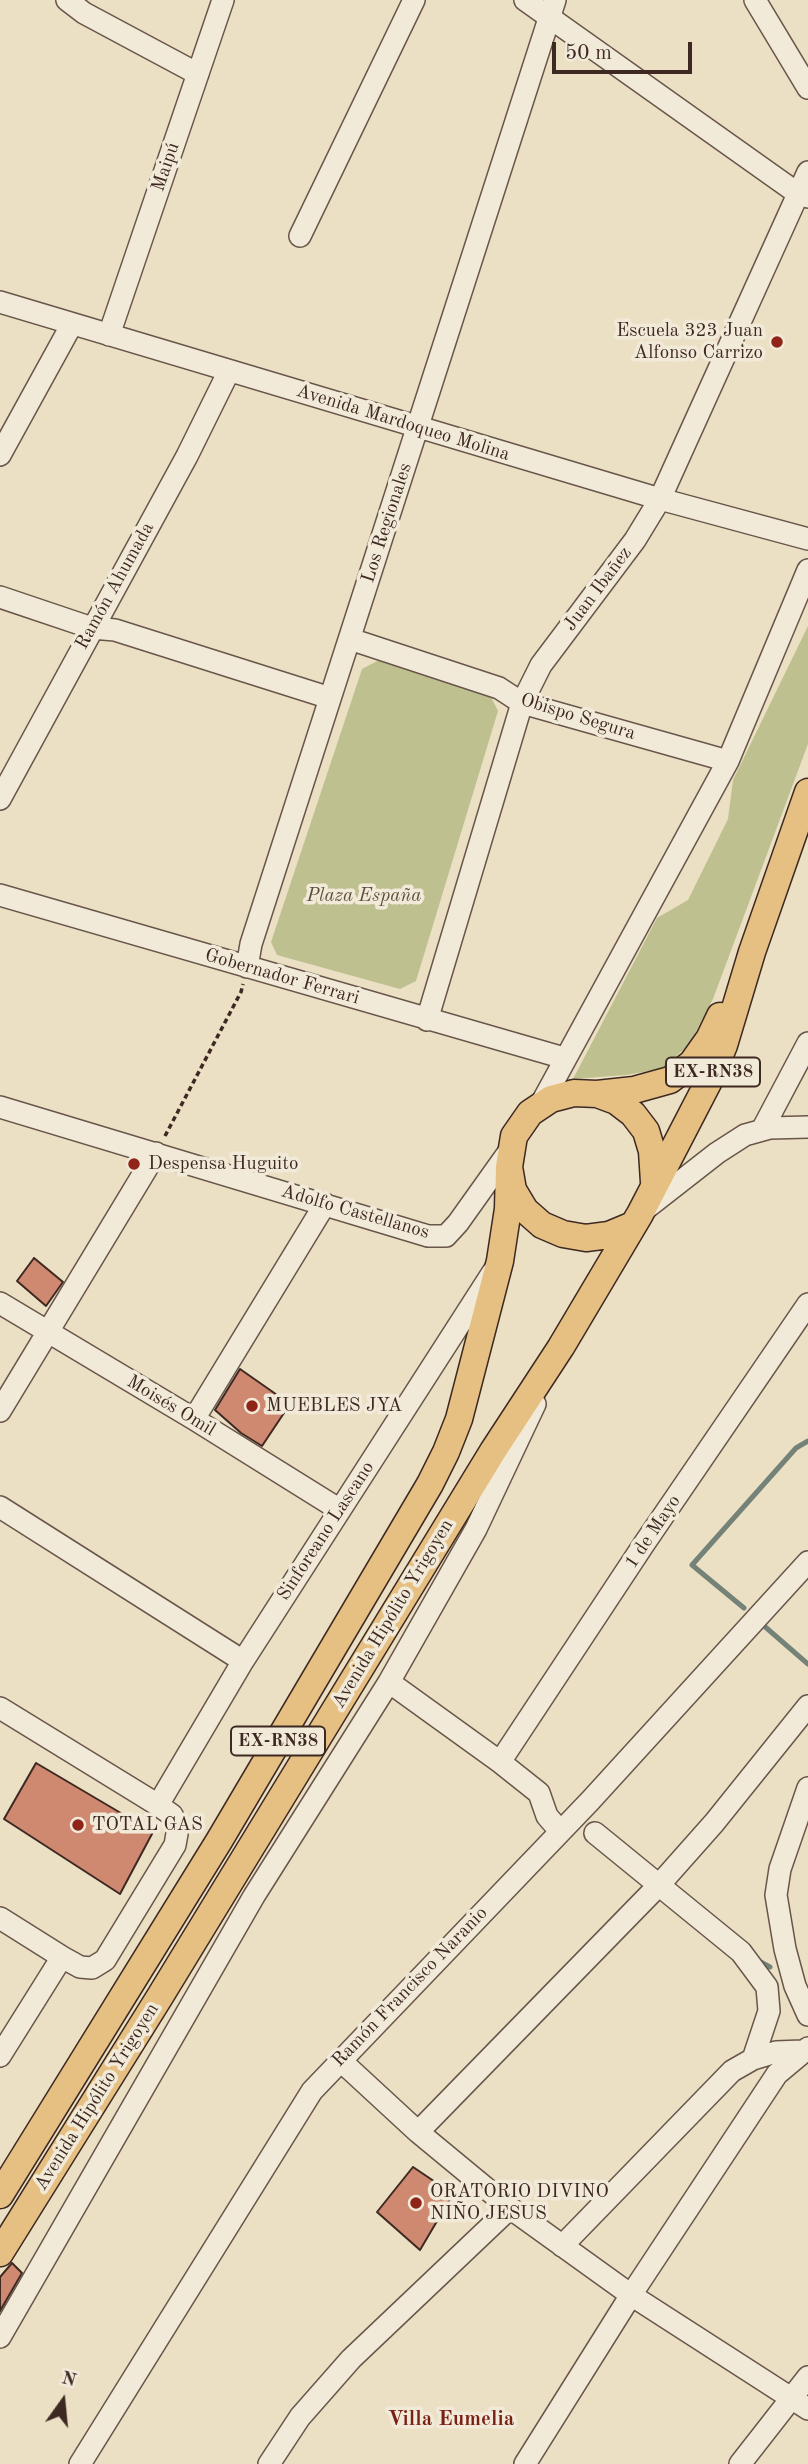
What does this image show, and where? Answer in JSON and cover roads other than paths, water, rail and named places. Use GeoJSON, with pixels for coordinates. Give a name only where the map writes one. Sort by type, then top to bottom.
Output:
{"type":"FeatureCollection","features":[{"type":"Feature","properties":{"kind":"main road","name":"EX-RN38"},"geometry":{"type":"LineString","coordinates":[[636,1219],[711,1077],[724,1045],[752,952],[808,792]]}},
{"type":"Feature","properties":{"kind":"main road","name":"EX-RN38"},"geometry":{"type":"LineString","coordinates":[[509,1158],[521,1124],[541,1104],[574,1093],[597,1094],[634,1090],[670,1080],[692,1063],[709,1039],[752,952]]}},
{"type":"Feature","properties":{"kind":"main road","name":"EX-RN38"},"geometry":{"type":"LineString","coordinates":[[597,1094],[617,1101],[633,1114],[646,1131],[652,1151],[654,1183]]}},
{"type":"Feature","properties":{"kind":"main road"},"geometry":{"type":"LineString","coordinates":[[509,1158],[513,1190],[525,1210],[542,1225],[563,1234],[586,1238],[609,1235],[636,1219]]}},
{"type":"Feature","properties":{"kind":"main road","name":"Avenida Hipólito Yrigoyen"},"geometry":{"type":"LineString","coordinates":[[0,2195],[219,1840],[430,1484],[460,1419],[500,1261],[508,1209],[509,1158]]}},
{"type":"Feature","properties":{"kind":"main road","name":"Avenida Hipólito Yrigoyen"},"geometry":{"type":"LineString","coordinates":[[0,2253],[493,1451],[561,1347],[636,1219]]}},
{"type":"Feature","properties":{"kind":"street"},"geometry":{"type":"LineString","coordinates":[[67,0],[85,13],[198,74]]}},
{"type":"Feature","properties":{"kind":"street","name":"Maipú"},"geometry":{"type":"LineString","coordinates":[[109,335],[223,0]]}},
{"type":"Feature","properties":{"kind":"street"},"geometry":{"type":"LineString","coordinates":[[300,236],[414,0]]}},
{"type":"Feature","properties":{"kind":"street"},"geometry":{"type":"LineString","coordinates":[[525,0],[552,9],[802,195]]}},
{"type":"Feature","properties":{"kind":"street"},"geometry":{"type":"LineString","coordinates":[[755,0],[808,88]]}},
{"type":"Feature","properties":{"kind":"street","name":"Los Regionales"},"geometry":{"type":"LineString","coordinates":[[247,967],[251,944],[552,9]]}},
{"type":"Feature","properties":{"kind":"street","name":"Juan Ibañez"},"geometry":{"type":"LineString","coordinates":[[427,1020],[522,702],[541,665],[635,540],[660,499],[802,195],[808,172]]}},
{"type":"Feature","properties":{"kind":"street","name":"Avenida Mardoqueo Molina"},"geometry":{"type":"LineString","coordinates":[[0,302],[660,499],[808,539]]}},
{"type":"Feature","properties":{"kind":"street"},"geometry":{"type":"LineString","coordinates":[[0,455],[72,324]]}},
{"type":"Feature","properties":{"kind":"street","name":"Ramón Ahumada"},"geometry":{"type":"LineString","coordinates":[[0,799],[187,456],[229,371]]}},
{"type":"Feature","properties":{"kind":"street"},"geometry":{"type":"LineString","coordinates":[[541,1104],[728,761],[808,570]]}},
{"type":"Feature","properties":{"kind":"street"},"geometry":{"type":"LineString","coordinates":[[0,597],[92,628],[115,629],[330,698]]}},
{"type":"Feature","properties":{"kind":"street","name":"Obispo Segura"},"geometry":{"type":"LineString","coordinates":[[350,639],[499,688],[522,702],[728,761]]}},
{"type":"Feature","properties":{"kind":"street","name":"Gobernador Ferrari"},"geometry":{"type":"LineString","coordinates":[[0,895],[564,1058]]}},
{"type":"Feature","properties":{"kind":"street"},"geometry":{"type":"LineString","coordinates":[[762,1130],[808,1043]]}},
{"type":"Feature","properties":{"kind":"street","name":"Adolfo Castellanos"},"geometry":{"type":"LineString","coordinates":[[0,1107],[428,1236],[446,1236],[509,1158]]}},
{"type":"Feature","properties":{"kind":"street"},"geometry":{"type":"LineString","coordinates":[[636,1219],[717,1153],[745,1135],[762,1130],[803,1130]]}},
{"type":"Feature","properties":{"kind":"street"},"geometry":{"type":"LineString","coordinates":[[0,1411],[156,1153]]}},
{"type":"Feature","properties":{"kind":"street"},"geometry":{"type":"LineString","coordinates":[[194,1419],[325,1204]]}},
{"type":"Feature","properties":{"kind":"street","name":"Sinforeano Lascano"},"geometry":{"type":"LineString","coordinates":[[158,1805],[243,1661],[500,1261]]}},
{"type":"Feature","properties":{"kind":"street","name":"Moisés Omil"},"geometry":{"type":"LineString","coordinates":[[0,1303],[340,1510]]}},
{"type":"Feature","properties":{"kind":"street","name":"1 de Mayo"},"geometry":{"type":"LineString","coordinates":[[500,1762],[644,1544],[808,1304]]}},
{"type":"Feature","properties":{"kind":"street"},"geometry":{"type":"LineString","coordinates":[[0,2337],[254,1896],[389,1682],[476,1529],[561,1347]]}},
{"type":"Feature","properties":{"kind":"street"},"geometry":{"type":"LineString","coordinates":[[0,1507],[243,1661]]}},
{"type":"Feature","properties":{"kind":"street","name":"Ramón Francisco Naranio"},"geometry":{"type":"LineString","coordinates":[[80,2464],[306,2101],[340,2060],[561,1831],[808,1562]]}},
{"type":"Feature","properties":{"kind":"street"},"geometry":{"type":"LineString","coordinates":[[389,1682],[539,1793],[547,1816],[561,1831]]}},
{"type":"Feature","properties":{"kind":"street"},"geometry":{"type":"LineString","coordinates":[[418,2132],[659,1885],[714,1823],[808,1706]]}},
{"type":"Feature","properties":{"kind":"street"},"geometry":{"type":"LineString","coordinates":[[0,1708],[158,1805],[172,1815],[178,1828],[175,1845],[104,1960],[92,1968],[80,1967],[0,1918]]}},
{"type":"Feature","properties":{"kind":"street"},"geometry":{"type":"LineString","coordinates":[[808,1788],[780,1868],[776,1895],[778,1916],[792,1974],[808,2015]]}},
{"type":"Feature","properties":{"kind":"street"},"geometry":{"type":"LineString","coordinates":[[595,1833],[741,1952],[767,1987],[769,2011],[753,2059]]}},
{"type":"Feature","properties":{"kind":"street"},"geometry":{"type":"LineString","coordinates":[[0,2056],[62,1957]]}},
{"type":"Feature","properties":{"kind":"street"},"geometry":{"type":"LineString","coordinates":[[562,2246],[732,2071],[753,2059],[776,2052],[806,2053]]}},
{"type":"Feature","properties":{"kind":"street"},"geometry":{"type":"LineString","coordinates":[[525,2464],[631,2295],[777,2074],[806,2053]]}},
{"type":"Feature","properties":{"kind":"street"},"geometry":{"type":"LineString","coordinates":[[340,2060],[418,2132],[562,2246],[631,2295],[799,2404]]}},
{"type":"Feature","properties":{"kind":"street"},"geometry":{"type":"LineString","coordinates":[[269,2464],[300,2417],[351,2359],[510,2207]]}},
{"type":"Feature","properties":{"kind":"street"},"geometry":{"type":"LineString","coordinates":[[740,2464],[799,2404],[808,2376]]}},
{"type":"Feature","properties":{"kind":"waterway"},"geometry":{"type":"LineString","coordinates":[[744,1608],[692,1565],[796,1448],[808,1441]]}},
{"type":"Feature","properties":{"kind":"waterway"},"geometry":{"type":"LineString","coordinates":[[763,1625],[808,1664]]}},
{"type":"Feature","properties":{"kind":"waterway"},"geometry":{"type":"LineString","coordinates":[[757,1960],[770,1967]]}},
{"type":"Feature","properties":{"kind":"place","name":"Escuela 323 Juan Alfonso Carrizo"},"geometry":{"type":"Point","coordinates":[777,342]}},
{"type":"Feature","properties":{"kind":"place","name":"Despensa Huguito"},"geometry":{"type":"Point","coordinates":[134,1164]}},
{"type":"Feature","properties":{"kind":"place","name":"MUEBLES JYA"},"geometry":{"type":"Point","coordinates":[252,1406]}},
{"type":"Feature","properties":{"kind":"place","name":"TOTAL GAS"},"geometry":{"type":"Point","coordinates":[78,1825]}},
{"type":"Feature","properties":{"kind":"place","name":"ORATORIO DIVINO NIÑO JESUS"},"geometry":{"type":"Point","coordinates":[416,2203]}},
{"type":"Feature","properties":{"kind":"district","name":"Villa Eumelia"},"geometry":{"type":"Point","coordinates":[451,2419]}},
{"type":"Feature","properties":{"kind":"park label","name":"Plaza España"},"geometry":{"type":"Point","coordinates":[364,896]}}]}
